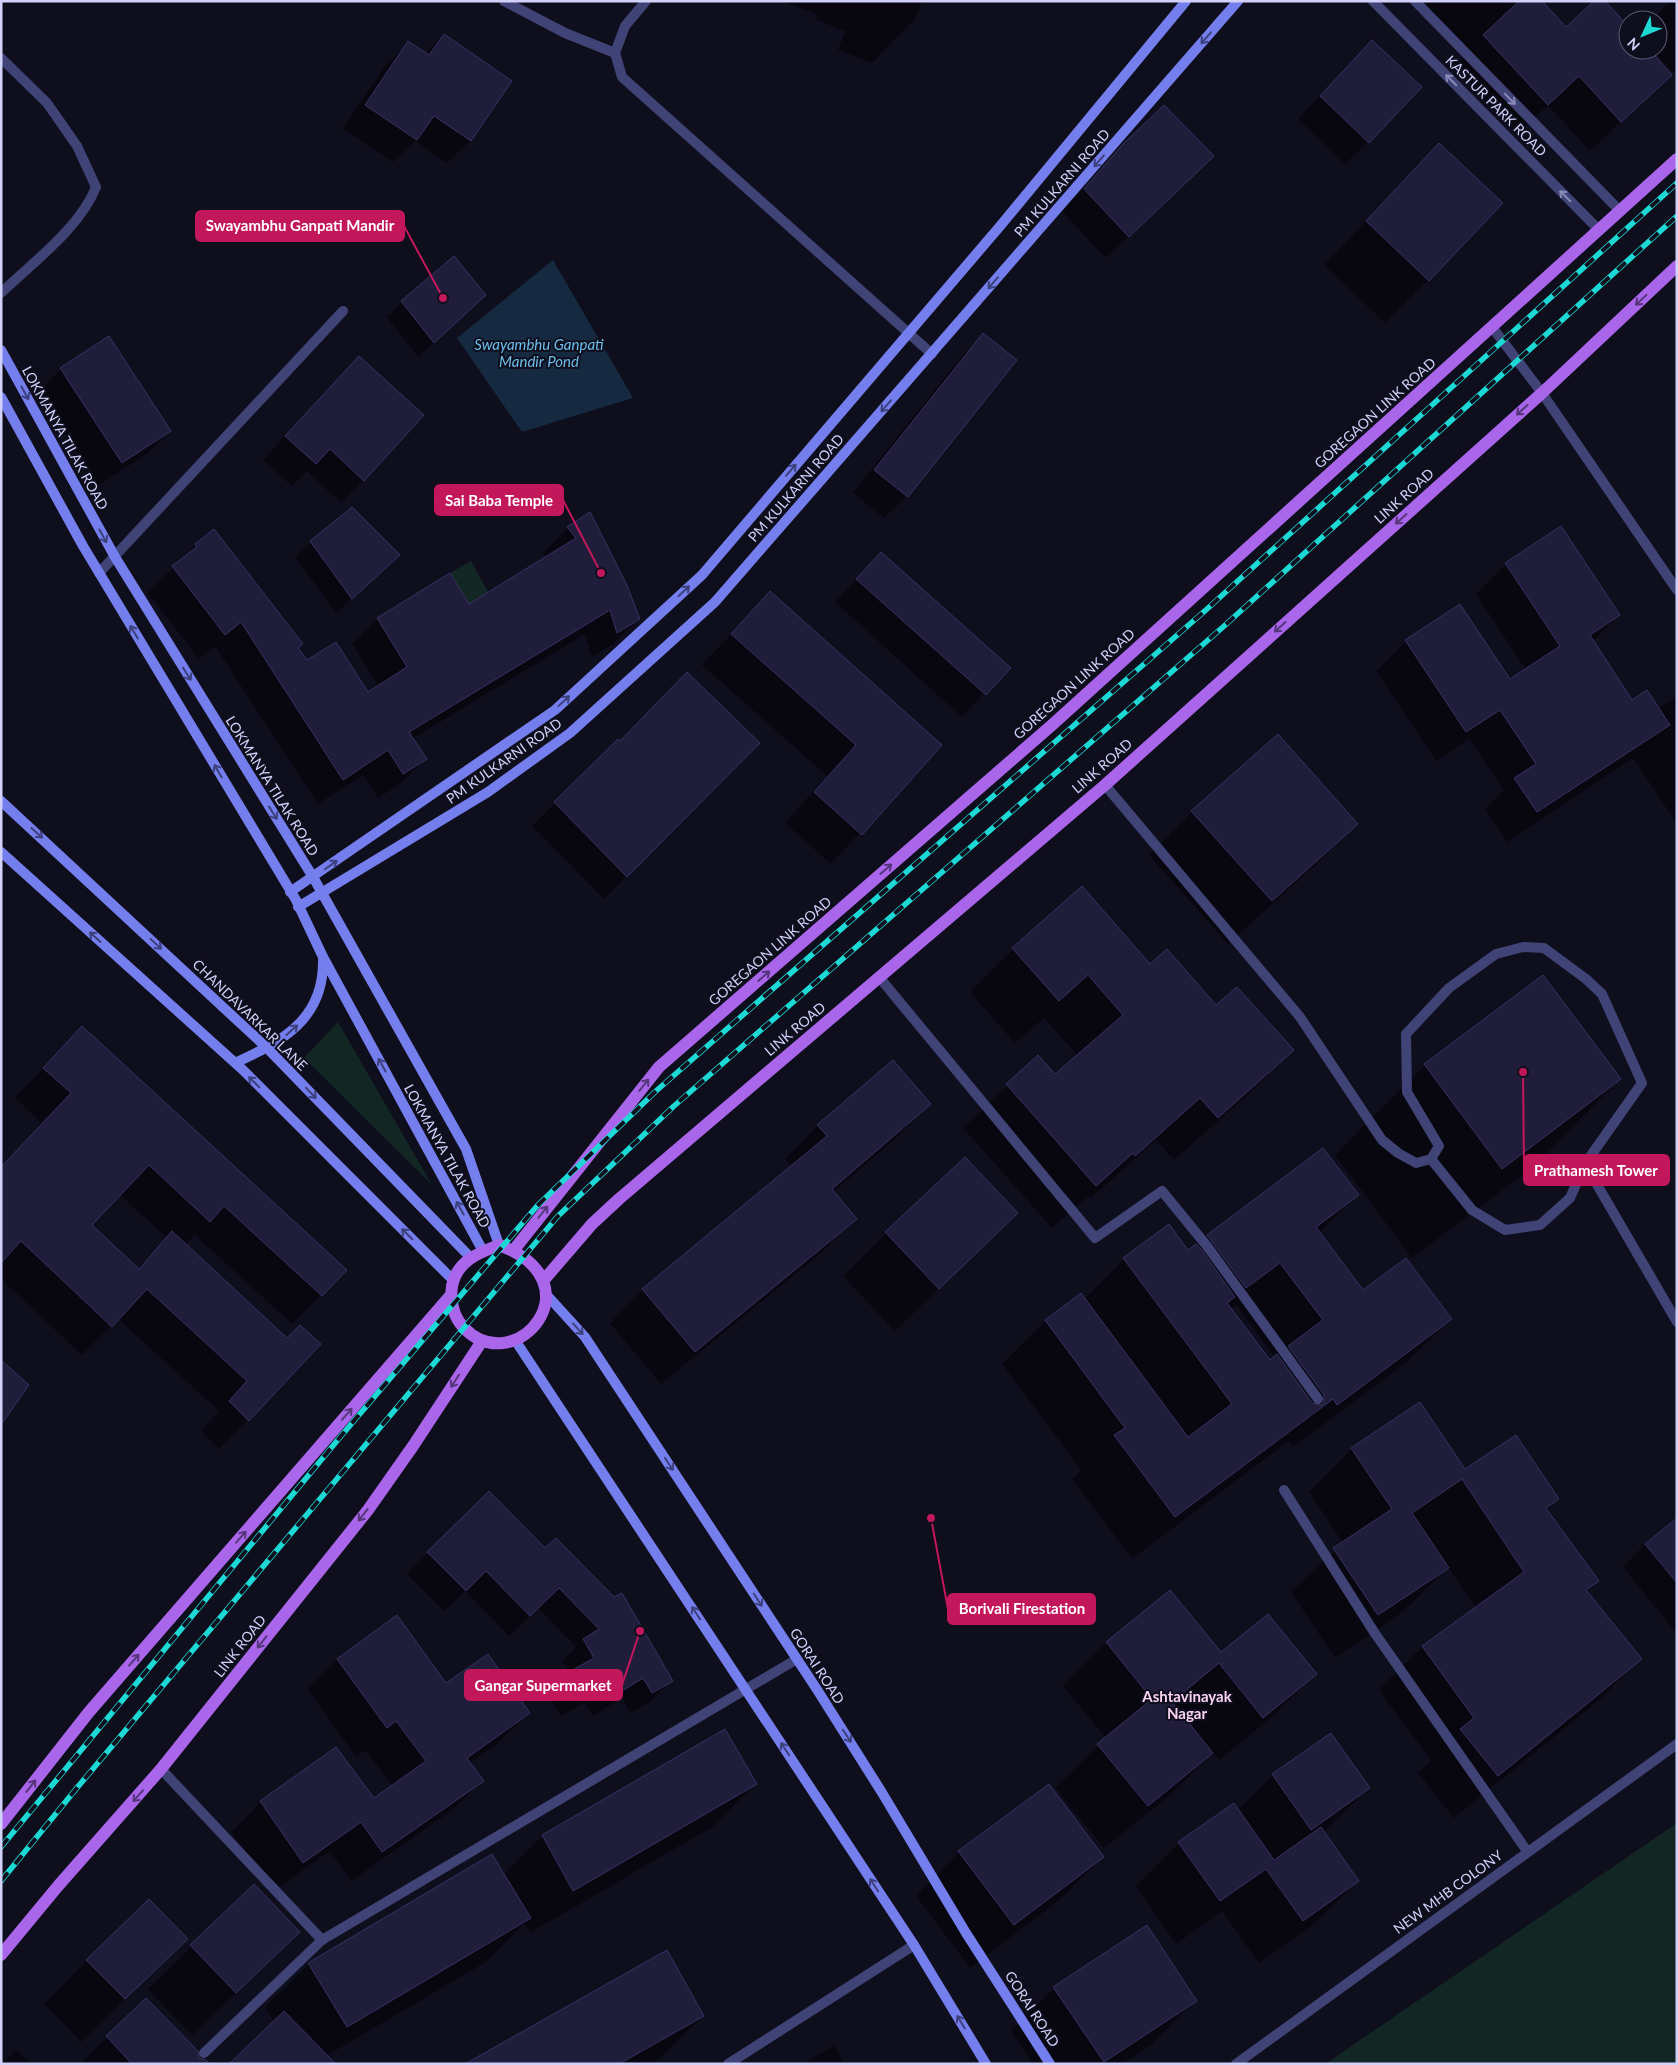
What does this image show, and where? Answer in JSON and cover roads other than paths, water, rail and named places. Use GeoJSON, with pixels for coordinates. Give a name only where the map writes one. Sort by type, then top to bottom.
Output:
{"type":"FeatureCollection","features":[{"type":"Feature","properties":{"kind":"main road","name":"GOREGAON LINK ROAD"},"geometry":{"type":"LineString","coordinates":[[513,1251],[659,1067],[1052,725],[1677,159]]}},
{"type":"Feature","properties":{"kind":"main road","name":"LINK ROAD"},"geometry":{"type":"LineString","coordinates":[[544,1287],[592,1224],[619,1199],[1105,785],[1542,393],[1677,266]]}},
{"type":"Feature","properties":{"kind":"main road"},"geometry":{"type":"LineString","coordinates":[[499,1246],[526,1258],[536,1268],[544,1287],[544,1308],[538,1322],[528,1333],[516,1340],[501,1343],[482,1340],[469,1333],[459,1323],[452,1309],[451,1295],[453,1280],[460,1267],[470,1257],[499,1246]]}},
{"type":"Feature","properties":{"kind":"main road"},"geometry":{"type":"LineString","coordinates":[[1,1824],[89,1712],[451,1295]]}},
{"type":"Feature","properties":{"kind":"main road","name":"LINK ROAD"},"geometry":{"type":"LineString","coordinates":[[1,1955],[58,1886],[161,1769],[368,1510],[413,1446],[482,1340]]}},
{"type":"Feature","properties":{"kind":"street"},"geometry":{"type":"LineString","coordinates":[[504,1],[565,33],[615,53]]}},
{"type":"Feature","properties":{"kind":"street"},"geometry":{"type":"LineString","coordinates":[[646,1],[625,26],[615,53],[622,77],[932,354]]}},
{"type":"Feature","properties":{"kind":"street","name":"PM KULKARNI ROAD"},"geometry":{"type":"LineString","coordinates":[[290,892],[555,710],[702,575],[1186,1]]}},
{"type":"Feature","properties":{"kind":"street","name":"PM KULKARNI ROAD"},"geometry":{"type":"LineString","coordinates":[[298,907],[488,792],[570,733],[715,602],[1238,1]]}},
{"type":"Feature","properties":{"kind":"street","name":"KASTUR PARK ROAD"},"geometry":{"type":"LineString","coordinates":[[1373,1],[1599,230]]}},
{"type":"Feature","properties":{"kind":"street"},"geometry":{"type":"LineString","coordinates":[[1415,1],[1620,211]]}},
{"type":"Feature","properties":{"kind":"street"},"geometry":{"type":"LineString","coordinates":[[1,58],[47,103],[77,146],[96,187],[90,202],[74,223],[1,293]]}},
{"type":"Feature","properties":{"kind":"street"},"geometry":{"type":"LineString","coordinates":[[99,573],[343,311]]}},
{"type":"Feature","properties":{"kind":"street"},"geometry":{"type":"LineString","coordinates":[[1492,327],[1542,393],[1677,590]]}},
{"type":"Feature","properties":{"kind":"street","name":"LOKMANYA TILAK ROAD"},"geometry":{"type":"LineString","coordinates":[[1,350],[115,557],[313,877],[466,1149],[499,1246]]}},
{"type":"Feature","properties":{"kind":"street","name":"LOKMANYA TILAK ROAD"},"geometry":{"type":"LineString","coordinates":[[1,397],[99,573],[290,892],[483,1251]]}},
{"type":"Feature","properties":{"kind":"street"},"geometry":{"type":"LineString","coordinates":[[1105,785],[1300,1017],[1382,1140],[1398,1153],[1416,1162],[1431,1158],[1439,1146],[1407,1092],[1406,1034],[1449,988],[1496,954],[1522,947],[1544,948],[1586,979],[1602,994],[1642,1083],[1586,1164],[1570,1198],[1540,1225],[1505,1230],[1472,1210],[1431,1158]]}},
{"type":"Feature","properties":{"kind":"street","name":"CHANDAVARKAR LANE"},"geometry":{"type":"LineString","coordinates":[[1,801],[268,1048],[470,1257]]}},
{"type":"Feature","properties":{"kind":"street"},"geometry":{"type":"LineString","coordinates":[[1,852],[235,1063],[453,1280]]}},
{"type":"Feature","properties":{"kind":"street"},"geometry":{"type":"LineString","coordinates":[[235,1063],[268,1048],[290,1034],[305,1018],[318,996],[323,977],[323,956]]}},
{"type":"Feature","properties":{"kind":"street"},"geometry":{"type":"LineString","coordinates":[[880,977],[1095,1238],[1162,1192],[1207,1246],[1318,1399]]}},
{"type":"Feature","properties":{"kind":"street"},"geometry":{"type":"LineString","coordinates":[[1586,1164],[1677,1322]]}},
{"type":"Feature","properties":{"kind":"street","name":"GORAI ROAD"},"geometry":{"type":"LineString","coordinates":[[544,1287],[585,1337],[796,1659],[881,1791],[966,1933],[1050,2064]]}},
{"type":"Feature","properties":{"kind":"street"},"geometry":{"type":"LineString","coordinates":[[516,1340],[914,1945],[986,2064]]}},
{"type":"Feature","properties":{"kind":"street"},"geometry":{"type":"LineString","coordinates":[[1284,1490],[1374,1632],[1527,1851]]}},
{"type":"Feature","properties":{"kind":"street"},"geometry":{"type":"LineString","coordinates":[[204,2054],[322,1940],[747,1690],[796,1659]]}},
{"type":"Feature","properties":{"kind":"street","name":"NEW MHB COLONY"},"geometry":{"type":"LineString","coordinates":[[1236,2064],[1677,1744]]}},
{"type":"Feature","properties":{"kind":"street"},"geometry":{"type":"LineString","coordinates":[[161,1769],[322,1940]]}},
{"type":"Feature","properties":{"kind":"street"},"geometry":{"type":"LineString","coordinates":[[728,2064],[914,1945]]}},
{"type":"Feature","properties":{"kind":"water","name":"Swayambhu Ganpati Mandir Pond"},"geometry":{"type":"Polygon","coordinates":[[[553,260],[633,398],[522,432],[457,338],[553,260]]]}},
{"type":"Feature","properties":{"kind":"railway"},"geometry":{"type":"LineString","coordinates":[[1,1847],[341,1436],[537,1206],[656,1091],[1207,609],[1677,183]]}},
{"type":"Feature","properties":{"kind":"railway"},"geometry":{"type":"LineString","coordinates":[[1,1881],[76,1789],[558,1216],[674,1106],[1223,627],[1677,216]]}},
{"type":"Feature","properties":{"kind":"place","name":"Swayambhu Ganpati Mandir"},"geometry":{"type":"Point","coordinates":[443,298]}},
{"type":"Feature","properties":{"kind":"place","name":"Sai Baba Temple"},"geometry":{"type":"Point","coordinates":[601,573]}},
{"type":"Feature","properties":{"kind":"place","name":"Prathamesh Tower"},"geometry":{"type":"Point","coordinates":[1523,1072]}},
{"type":"Feature","properties":{"kind":"place","name":"Borivali Firestation"},"geometry":{"type":"Point","coordinates":[931,1518]}},
{"type":"Feature","properties":{"kind":"place","name":"Gangar Supermarket"},"geometry":{"type":"Point","coordinates":[640,1631]}},
{"type":"Feature","properties":{"kind":"district","name":"Ashtavinayak Nagar"},"geometry":{"type":"Point","coordinates":[1187,1706]}}]}
